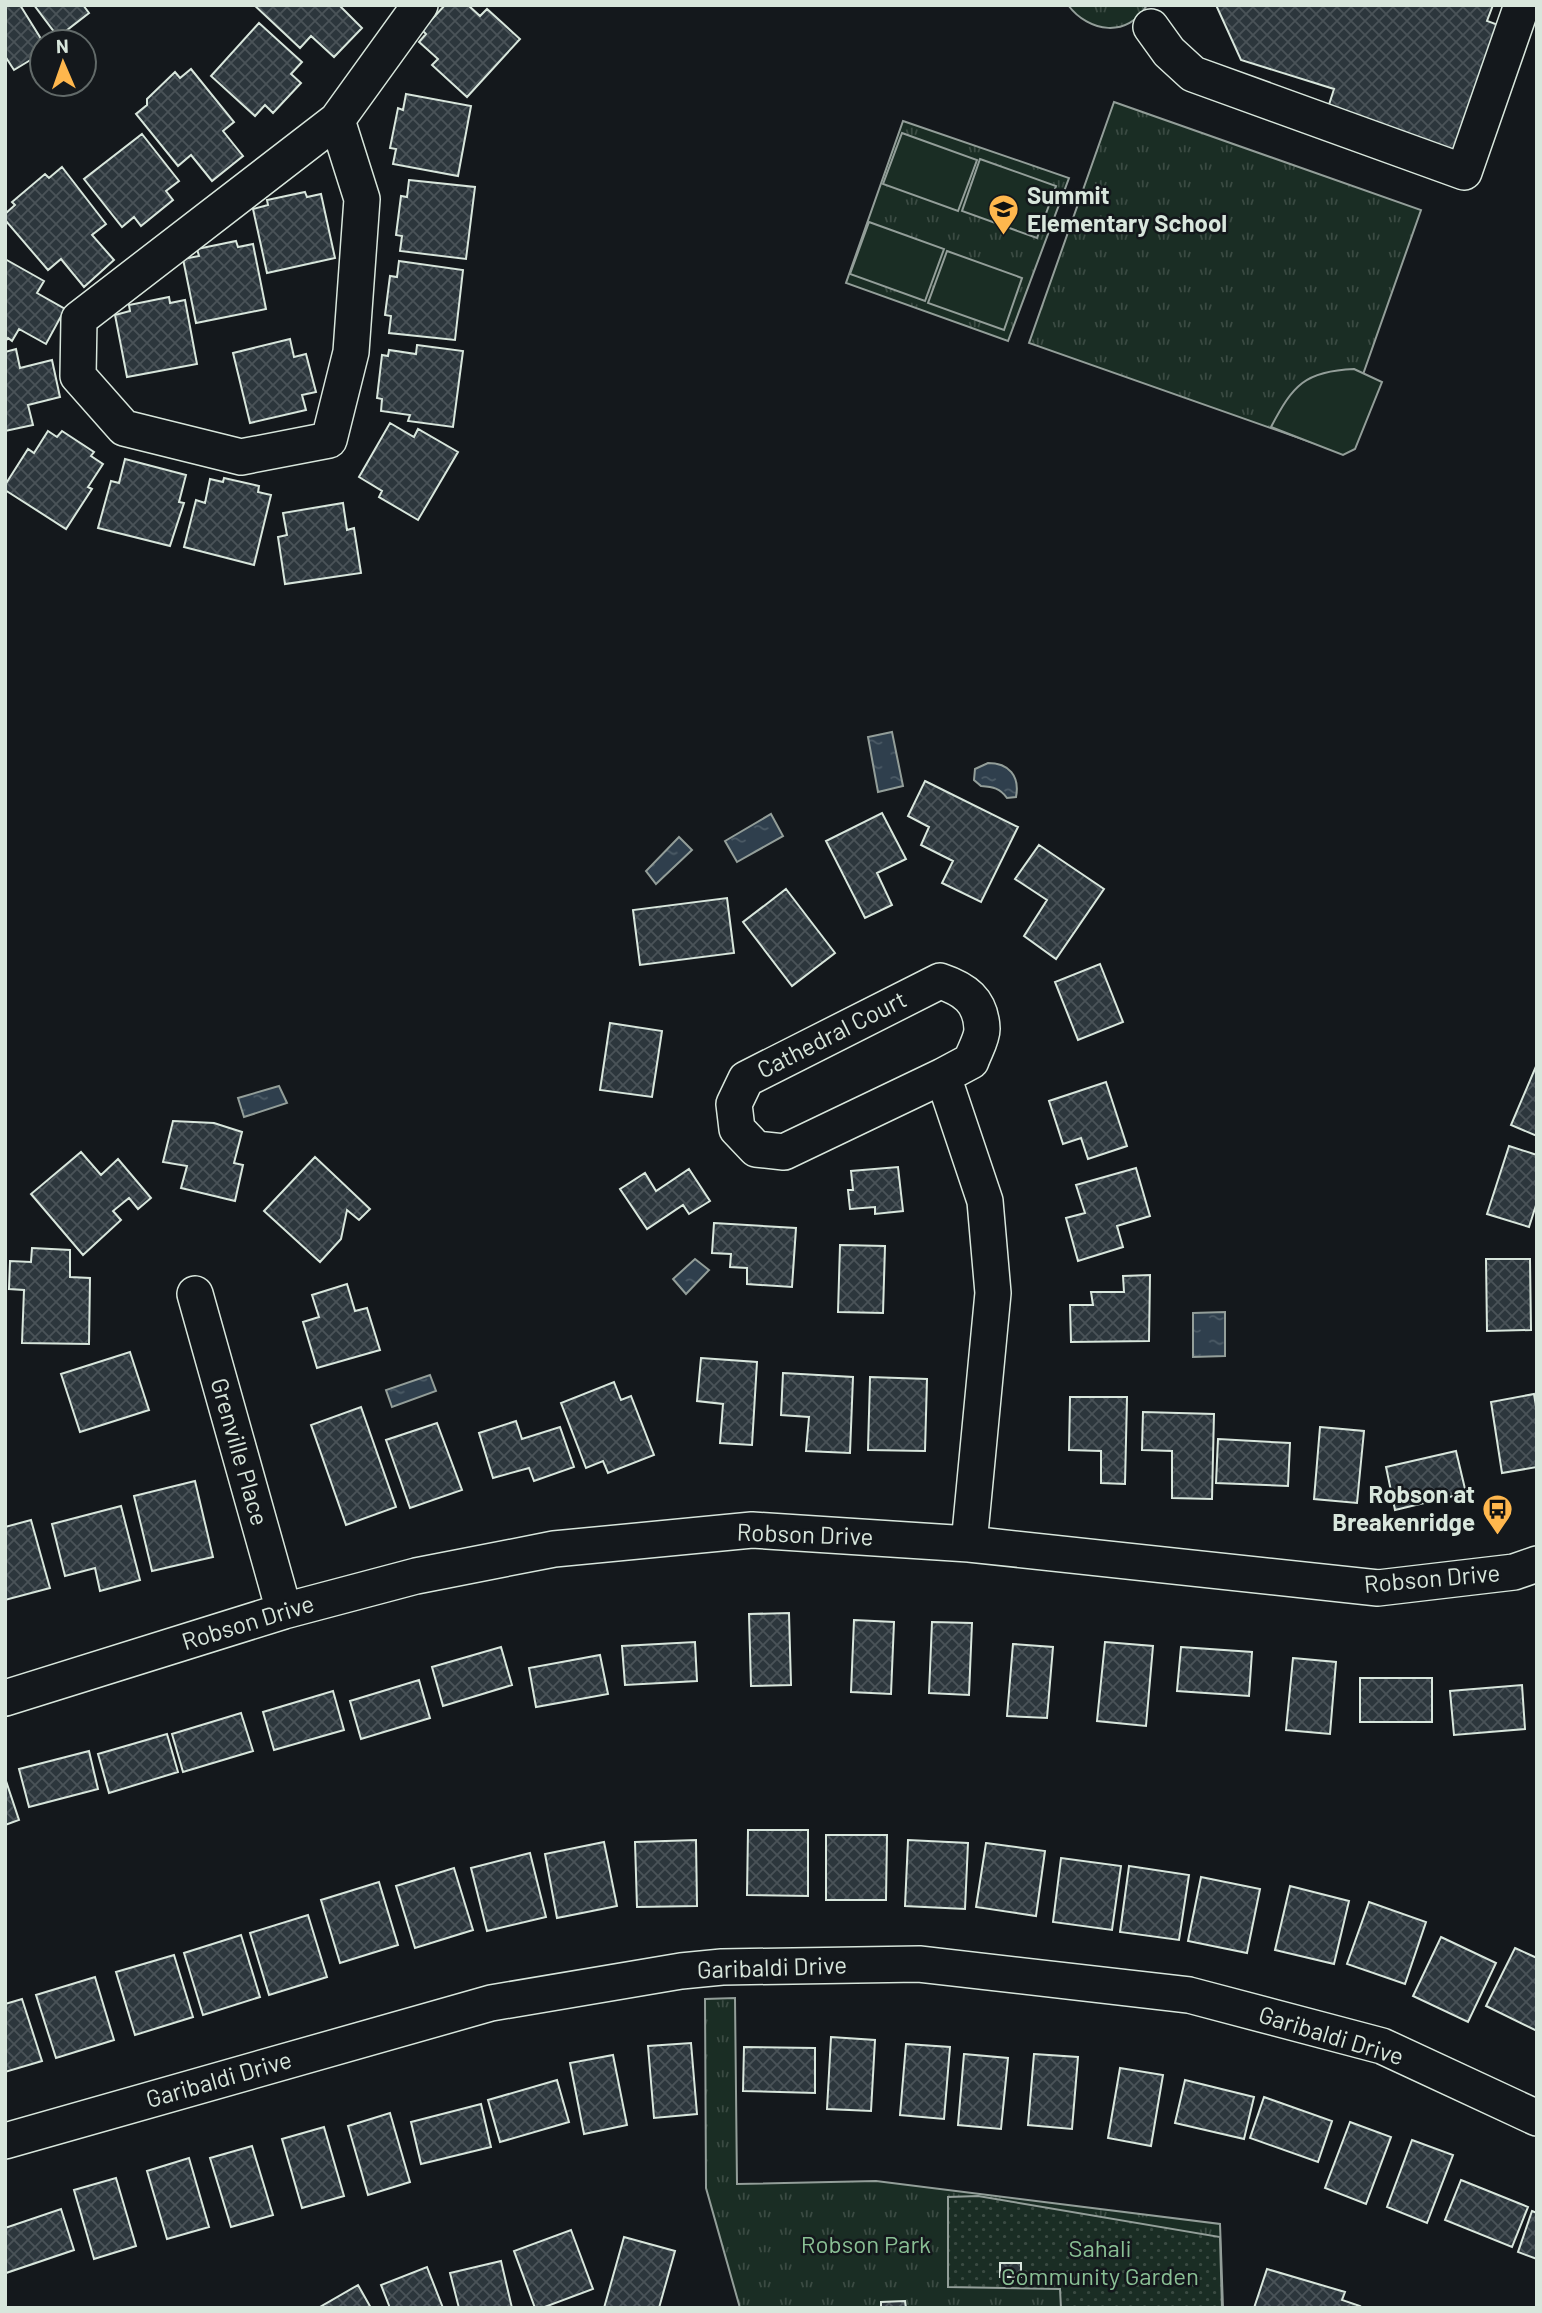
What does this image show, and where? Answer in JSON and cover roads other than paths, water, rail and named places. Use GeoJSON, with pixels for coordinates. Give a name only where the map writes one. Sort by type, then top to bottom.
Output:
{"type":"FeatureCollection","features":[{"type":"Feature","properties":{"kind":"street"},"geometry":{"type":"LineString","coordinates":[[337,120],[362,199],[351,352],[329,440],[241,457],[124,428],[78,376],[79,318],[337,120],[420,5]]}},
{"type":"Feature","properties":{"kind":"street"},"geometry":{"type":"LineString","coordinates":[[1152,27],[1168,52],[1193,74],[1464,172],[1522,5]]}},
{"type":"Feature","properties":{"kind":"street","name":"Cathedral Court"},"geometry":{"type":"LineString","coordinates":[[940,981],[960,987],[976,1005],[982,1031],[971,1061],[943,1076],[784,1152],[756,1149],[737,1129],[734,1104],[746,1079],[940,981]]}},
{"type":"Feature","properties":{"kind":"street"},"geometry":{"type":"LineString","coordinates":[[943,1076],[985,1200],[993,1293],[969,1544]]}},
{"type":"Feature","properties":{"kind":"street","name":"Grenville Place"},"geometry":{"type":"LineString","coordinates":[[195,1293],[284,1611]]}},
{"type":"Feature","properties":{"kind":"street","name":"Robson Drive"},"geometry":{"type":"LineString","coordinates":[[5,1698],[284,1611],[416,1576],[568,1547],[752,1530],[969,1544],[1378,1588],[1514,1572],[1537,1564]]}},
{"type":"Feature","properties":{"kind":"street","name":"Garibaldi Drive"},"geometry":{"type":"LineString","coordinates":[[5,2141],[491,2003],[708,1968],[919,1964],[1189,1995],[1382,2046],[1537,2118]]}},
{"type":"Feature","properties":{"kind":"water"},"geometry":{"type":"Polygon","coordinates":[[[892,732],[903,786],[878,792],[868,737],[892,732]]]}},
{"type":"Feature","properties":{"kind":"water"},"geometry":{"type":"Polygon","coordinates":[[[988,763],[1002,765],[1011,772],[1016,783],[1016,797],[1007,798],[999,790],[981,786],[974,780],[975,769],[988,763]]]}},
{"type":"Feature","properties":{"kind":"water"},"geometry":{"type":"Polygon","coordinates":[[[771,814],[783,836],[737,862],[725,841],[771,814]]]}},
{"type":"Feature","properties":{"kind":"water"},"geometry":{"type":"Polygon","coordinates":[[[679,837],[692,850],[656,884],[646,871],[679,837]]]}},
{"type":"Feature","properties":{"kind":"water"},"geometry":{"type":"Polygon","coordinates":[[[279,1086],[287,1103],[244,1117],[238,1098],[279,1086]]]}},
{"type":"Feature","properties":{"kind":"water"},"geometry":{"type":"Polygon","coordinates":[[[695,1259],[709,1270],[686,1294],[673,1279],[695,1259]]]}},
{"type":"Feature","properties":{"kind":"water"},"geometry":{"type":"Polygon","coordinates":[[[1225,1312],[1225,1356],[1193,1357],[1193,1313],[1225,1312]]]}},
{"type":"Feature","properties":{"kind":"water"},"geometry":{"type":"Polygon","coordinates":[[[430,1375],[436,1391],[392,1407],[386,1390],[430,1375]]]}},
{"type":"Feature","properties":{"kind":"place","name":"Summit Elementary School"},"geometry":{"type":"Point","coordinates":[1004,237]}},
{"type":"Feature","properties":{"kind":"place","name":"Robson at Breakenridge"},"geometry":{"type":"Point","coordinates":[1498,1536]}},
{"type":"Feature","properties":{"kind":"park label","name":"Robson Park"},"geometry":{"type":"Point","coordinates":[866,2245]}},
{"type":"Feature","properties":{"kind":"park label","name":"Sahali Community Garden"},"geometry":{"type":"Point","coordinates":[1100,2263]}}]}
